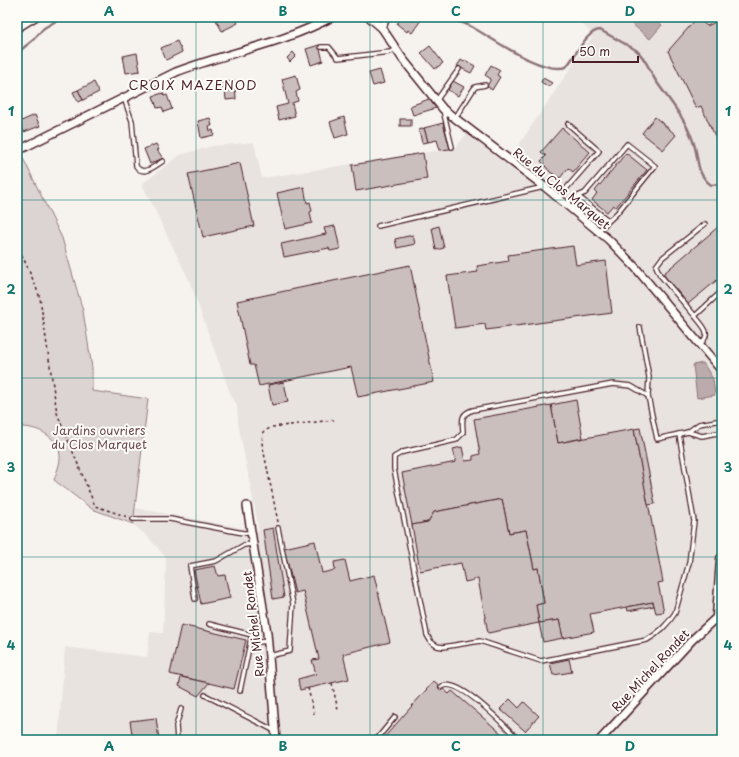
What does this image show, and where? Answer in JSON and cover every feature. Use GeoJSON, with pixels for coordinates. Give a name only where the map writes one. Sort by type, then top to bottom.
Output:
{"type":"FeatureCollection","features":[{"type":"Feature","properties":{"kind":"street"},"geometry":{"type":"LineString","coordinates":[[17,28],[35,17]]}},
{"type":"Feature","properties":{"kind":"street"},"geometry":{"type":"LineString","coordinates":[[17,151],[124,97],[190,66],[286,38],[332,17]]}},
{"type":"Feature","properties":{"kind":"street","name":"Rue du Clos Marquet"},"geometry":{"type":"LineString","coordinates":[[369,17],[382,28],[396,49],[443,109],[545,187],[598,231],[635,267],[720,367]]}},
{"type":"Feature","properties":{"kind":"street"},"geometry":{"type":"LineString","coordinates":[[382,28],[386,17]]}},
{"type":"Feature","properties":{"kind":"street","name":"Rue Michel Rondet"},"geometry":{"type":"LineString","coordinates":[[247,506],[253,533],[268,641],[276,740]]}},
{"type":"Feature","properties":{"kind":"street"},"geometry":{"type":"LineString","coordinates":[[720,620],[722,559]]}},
{"type":"Feature","properties":{"kind":"street","name":"Rue Michel Rondet"},"geometry":{"type":"LineString","coordinates":[[600,740],[692,640],[720,620]]}},
{"type":"Feature","properties":{"kind":"lane"},"geometry":{"type":"LineString","coordinates":[[322,47],[329,47],[338,58],[390,52],[396,49]]}},
{"type":"Feature","properties":{"kind":"lane"},"geometry":{"type":"LineString","coordinates":[[436,101],[459,69]]}},
{"type":"Feature","properties":{"kind":"lane"},"geometry":{"type":"LineString","coordinates":[[454,118],[475,87],[485,85]]}},
{"type":"Feature","properties":{"kind":"lane"},"geometry":{"type":"LineString","coordinates":[[124,97],[132,121],[136,166],[139,170],[149,170],[163,161]]}},
{"type":"Feature","properties":{"kind":"lane"},"geometry":{"type":"LineString","coordinates":[[443,109],[452,146]]}},
{"type":"Feature","properties":{"kind":"lane"},"geometry":{"type":"LineString","coordinates":[[558,198],[599,151],[568,124]]}},
{"type":"Feature","properties":{"kind":"lane"},"geometry":{"type":"LineString","coordinates":[[566,204],[571,199],[579,197],[585,193],[627,144],[655,166],[617,213],[598,231]]}},
{"type":"Feature","properties":{"kind":"lane"},"geometry":{"type":"LineString","coordinates":[[378,226],[545,187]]}},
{"type":"Feature","properties":{"kind":"lane"},"geometry":{"type":"LineString","coordinates":[[579,197],[608,220]]}},
{"type":"Feature","properties":{"kind":"lane"},"geometry":{"type":"LineString","coordinates":[[700,344],[705,340],[707,334],[705,328],[660,275],[656,266],[662,258],[705,224]]}},
{"type":"Feature","properties":{"kind":"lane"},"geometry":{"type":"LineString","coordinates":[[695,316],[722,291]]}},
{"type":"Feature","properties":{"kind":"lane"},"geometry":{"type":"LineString","coordinates":[[640,327],[650,377],[648,396],[656,439],[688,432],[699,424],[722,420]]}},
{"type":"Feature","properties":{"kind":"lane"},"geometry":{"type":"LineString","coordinates":[[648,396],[630,386],[613,384],[473,410],[462,419],[463,434],[456,440],[402,452],[394,457],[394,469],[425,627],[431,642],[436,646],[443,647],[473,641],[489,643],[541,660],[647,640],[652,637],[671,619],[675,613],[689,563],[693,516],[679,434]]}},
{"type":"Feature","properties":{"kind":"lane"},"geometry":{"type":"LineString","coordinates":[[688,432],[702,436],[722,432]]}},
{"type":"Feature","properties":{"kind":"lane"},"geometry":{"type":"LineString","coordinates":[[133,519],[166,518],[242,533],[253,533]]}},
{"type":"Feature","properties":{"kind":"lane"},"geometry":{"type":"LineString","coordinates":[[269,656],[290,651],[293,604],[278,528]]}},
{"type":"Feature","properties":{"kind":"lane"},"geometry":{"type":"LineString","coordinates":[[195,599],[190,566],[216,561],[244,545],[254,543]]}},
{"type":"Feature","properties":{"kind":"lane"},"geometry":{"type":"LineString","coordinates":[[209,624],[252,635],[240,691]]}},
{"type":"Feature","properties":{"kind":"lane"},"geometry":{"type":"LineString","coordinates":[[250,643],[268,641]]}},
{"type":"Feature","properties":{"kind":"lane"},"geometry":{"type":"LineString","coordinates":[[441,687],[449,685],[463,689],[519,740]]}},
{"type":"Feature","properties":{"kind":"lane"},"geometry":{"type":"LineString","coordinates":[[205,695],[276,731]]}},
{"type":"Feature","properties":{"kind":"lane"},"geometry":{"type":"LineString","coordinates":[[177,740],[176,726],[181,709]]}},
{"type":"Feature","properties":{"kind":"lane"},"geometry":{"type":"LineString","coordinates":[[376,740],[395,717]]}},
{"type":"Feature","properties":{"kind":"path"},"geometry":{"type":"LineString","coordinates":[[17,244],[40,298],[57,413],[93,500],[99,508],[133,519]]}},
{"type":"Feature","properties":{"kind":"path"},"geometry":{"type":"LineString","coordinates":[[278,528],[278,517],[262,443],[263,432],[272,427],[334,420]]}},
{"type":"Feature","properties":{"kind":"path"},"geometry":{"type":"LineString","coordinates":[[332,683],[338,710]]}},
{"type":"Feature","properties":{"kind":"path"},"geometry":{"type":"LineString","coordinates":[[308,688],[314,714]]}},
{"type":"Feature","properties":{"kind":"shaded area"},"geometry":{"type":"Polygon","coordinates":[[[575,17],[722,17],[722,740],[58,740],[65,647],[147,657],[150,632],[163,633],[166,558],[149,538],[133,524],[135,508],[259,531],[238,423],[237,406],[230,393],[189,280],[142,184],[180,155],[212,146],[254,142],[262,178],[455,148],[468,132],[507,162],[593,35],[575,17]]]}},
{"type":"Feature","properties":{"kind":"shaded area"},"geometry":{"type":"Polygon","coordinates":[[[630,17],[652,17],[662,25],[650,39],[627,20],[630,17]]]}},
{"type":"Feature","properties":{"kind":"shaded area"},"geometry":{"type":"Polygon","coordinates":[[[703,363],[713,379],[715,395],[697,398],[693,365],[703,363]]]}},
{"type":"Feature","properties":{"kind":"green space","name":"Jardins ouvriers du Clos Marquet"},"geometry":{"type":"Polygon","coordinates":[[[19,150],[62,238],[83,311],[92,368],[92,391],[148,399],[133,524],[92,509],[54,480],[60,458],[55,443],[41,431],[28,427],[22,427],[17,391],[17,151],[19,150]]]}},
{"type":"Feature","properties":{"kind":"building"},"geometry":{"type":"Polygon","coordinates":[[[222,17],[235,17],[238,23],[222,31],[216,20],[222,17]]]}},
{"type":"Feature","properties":{"kind":"building"},"geometry":{"type":"Polygon","coordinates":[[[401,17],[408,17],[414,21],[417,17],[421,20],[412,33],[408,30],[407,32],[397,24],[401,17]]]}},
{"type":"Feature","properties":{"kind":"building"},"geometry":{"type":"Polygon","coordinates":[[[697,18],[707,26],[722,19],[722,97],[719,97],[722,104],[722,132],[715,136],[701,106],[696,108],[668,51],[697,18]]]}},
{"type":"Feature","properties":{"kind":"building"},"geometry":{"type":"Polygon","coordinates":[[[177,41],[182,52],[166,60],[161,48],[177,41]]]}},
{"type":"Feature","properties":{"kind":"building"},"geometry":{"type":"Polygon","coordinates":[[[319,45],[323,61],[311,65],[306,49],[319,45]]]}},
{"type":"Feature","properties":{"kind":"building"},"geometry":{"type":"Polygon","coordinates":[[[430,46],[443,63],[435,69],[421,53],[430,46]]]}},
{"type":"Feature","properties":{"kind":"building"},"geometry":{"type":"Polygon","coordinates":[[[293,52],[296,56],[290,62],[287,58],[293,52]]]}},
{"type":"Feature","properties":{"kind":"building"},"geometry":{"type":"Polygon","coordinates":[[[137,53],[140,71],[126,73],[123,56],[137,53]]]}},
{"type":"Feature","properties":{"kind":"building"},"geometry":{"type":"Polygon","coordinates":[[[461,60],[464,62],[465,60],[475,66],[471,73],[457,66],[461,60]]]}},
{"type":"Feature","properties":{"kind":"building"},"geometry":{"type":"Polygon","coordinates":[[[491,65],[500,70],[497,75],[500,77],[492,90],[487,86],[491,79],[485,75],[491,65]]]}},
{"type":"Feature","properties":{"kind":"building"},"geometry":{"type":"Polygon","coordinates":[[[380,70],[384,83],[373,86],[369,73],[380,70]]]}},
{"type":"Feature","properties":{"kind":"building"},"geometry":{"type":"Polygon","coordinates":[[[296,75],[300,90],[296,92],[298,101],[292,103],[295,116],[279,120],[276,107],[288,104],[282,79],[296,75]]]}},
{"type":"Feature","properties":{"kind":"building"},"geometry":{"type":"Polygon","coordinates":[[[543,78],[552,83],[549,87],[541,82],[543,78]]]}},
{"type":"Feature","properties":{"kind":"building"},"geometry":{"type":"Polygon","coordinates":[[[235,81],[236,99],[226,100],[225,89],[220,89],[219,83],[235,81]]]}},
{"type":"Feature","properties":{"kind":"building"},"geometry":{"type":"Polygon","coordinates":[[[453,81],[464,87],[458,96],[448,90],[453,81]]]}},
{"type":"Feature","properties":{"kind":"building"},"geometry":{"type":"Polygon","coordinates":[[[94,82],[99,92],[83,100],[78,90],[94,82]]]}},
{"type":"Feature","properties":{"kind":"building"},"geometry":{"type":"Polygon","coordinates":[[[78,90],[83,100],[78,102],[73,92],[78,90]]]}},
{"type":"Feature","properties":{"kind":"building"},"geometry":{"type":"Polygon","coordinates":[[[163,93],[164,96],[167,95],[172,109],[164,112],[162,107],[157,108],[153,96],[163,93]]]}},
{"type":"Feature","properties":{"kind":"building"},"geometry":{"type":"Polygon","coordinates":[[[429,99],[436,108],[413,115],[410,106],[429,99]]]}},
{"type":"Feature","properties":{"kind":"building"},"geometry":{"type":"Polygon","coordinates":[[[35,115],[40,126],[24,132],[19,122],[35,115]]]}},
{"type":"Feature","properties":{"kind":"building"},"geometry":{"type":"Polygon","coordinates":[[[344,117],[348,134],[335,138],[330,122],[344,117]]]}},
{"type":"Feature","properties":{"kind":"building"},"geometry":{"type":"Polygon","coordinates":[[[655,117],[676,135],[663,150],[642,133],[655,117]]]}},
{"type":"Feature","properties":{"kind":"building"},"geometry":{"type":"Polygon","coordinates":[[[210,118],[212,126],[209,126],[210,131],[213,130],[214,135],[201,138],[198,121],[210,118]]]}},
{"type":"Feature","properties":{"kind":"building"},"geometry":{"type":"Polygon","coordinates":[[[400,119],[411,119],[411,126],[400,126],[400,119]]]}},
{"type":"Feature","properties":{"kind":"building"},"geometry":{"type":"Polygon","coordinates":[[[443,123],[450,149],[440,150],[437,140],[428,142],[424,128],[443,123]]]}},
{"type":"Feature","properties":{"kind":"building"},"geometry":{"type":"Polygon","coordinates":[[[424,128],[428,142],[422,143],[419,130],[424,128]]]}},
{"type":"Feature","properties":{"kind":"building"},"geometry":{"type":"Polygon","coordinates":[[[562,128],[590,152],[573,172],[568,168],[560,178],[550,172],[541,161],[546,156],[541,152],[562,128]]]}},
{"type":"Feature","properties":{"kind":"building"},"geometry":{"type":"Polygon","coordinates":[[[156,144],[159,150],[157,150],[163,158],[150,164],[144,149],[156,144]]]}},
{"type":"Feature","properties":{"kind":"building"},"geometry":{"type":"Polygon","coordinates":[[[423,153],[427,179],[356,191],[352,165],[423,153]]]}},
{"type":"Feature","properties":{"kind":"building"},"geometry":{"type":"Polygon","coordinates":[[[626,153],[647,170],[616,207],[613,205],[607,212],[592,200],[597,193],[595,191],[626,153]]]}},
{"type":"Feature","properties":{"kind":"building"},"geometry":{"type":"Polygon","coordinates":[[[240,163],[254,226],[203,237],[188,174],[240,163]]]}},
{"type":"Feature","properties":{"kind":"building"},"geometry":{"type":"Polygon","coordinates":[[[304,187],[307,203],[310,202],[312,211],[310,212],[312,223],[285,229],[277,193],[304,187]]]}},
{"type":"Feature","properties":{"kind":"building"},"geometry":{"type":"Polygon","coordinates":[[[335,226],[340,249],[330,251],[329,248],[284,257],[281,244],[326,234],[324,228],[335,226]]]}},
{"type":"Feature","properties":{"kind":"building"},"geometry":{"type":"Polygon","coordinates":[[[439,226],[444,248],[436,250],[432,228],[439,226]]]}},
{"type":"Feature","properties":{"kind":"building"},"geometry":{"type":"Polygon","coordinates":[[[718,227],[722,232],[722,276],[688,304],[663,274],[718,227]]]}},
{"type":"Feature","properties":{"kind":"building"},"geometry":{"type":"Polygon","coordinates":[[[413,235],[415,244],[397,248],[395,239],[413,235]]]}},
{"type":"Feature","properties":{"kind":"building"},"geometry":{"type":"Polygon","coordinates":[[[573,246],[576,265],[606,261],[612,313],[486,330],[485,324],[455,328],[447,276],[478,272],[477,266],[509,261],[508,255],[573,246]]]}},
{"type":"Feature","properties":{"kind":"building"},"geometry":{"type":"Polygon","coordinates":[[[410,265],[434,382],[358,397],[351,367],[259,386],[254,365],[250,365],[237,301],[410,265]]]}},
{"type":"Feature","properties":{"kind":"building"},"geometry":{"type":"Polygon","coordinates":[[[284,382],[288,402],[272,405],[268,385],[284,382]]]}},
{"type":"Feature","properties":{"kind":"building"},"geometry":{"type":"Polygon","coordinates":[[[576,400],[583,438],[558,443],[551,405],[576,400]]]}},
{"type":"Feature","properties":{"kind":"building"},"geometry":{"type":"Polygon","coordinates":[[[551,405],[558,443],[634,429],[663,582],[658,583],[664,612],[656,613],[653,602],[590,614],[594,632],[563,638],[559,620],[539,623],[536,605],[544,603],[538,568],[534,569],[526,530],[509,533],[502,499],[434,512],[428,522],[412,525],[402,473],[456,462],[453,449],[462,447],[465,461],[473,460],[473,456],[480,454],[474,419],[551,405]]]}},
{"type":"Feature","properties":{"kind":"building"},"geometry":{"type":"Polygon","coordinates":[[[640,428],[655,504],[648,505],[634,429],[640,428]]]}},
{"type":"Feature","properties":{"kind":"building"},"geometry":{"type":"Polygon","coordinates":[[[502,499],[509,533],[526,530],[534,569],[538,568],[544,603],[536,605],[539,623],[488,633],[478,579],[465,582],[461,563],[420,571],[412,525],[428,522],[434,512],[502,499]]]}},
{"type":"Feature","properties":{"kind":"building"},"geometry":{"type":"Polygon","coordinates":[[[273,528],[284,597],[273,599],[263,530],[273,528]]]}},
{"type":"Feature","properties":{"kind":"building"},"geometry":{"type":"Polygon","coordinates":[[[315,541],[322,573],[335,570],[334,562],[345,560],[350,581],[374,575],[390,642],[343,654],[349,679],[300,690],[298,679],[316,674],[312,660],[319,659],[303,591],[295,593],[284,548],[315,541]]]}},
{"type":"Feature","properties":{"kind":"building"},"geometry":{"type":"Polygon","coordinates":[[[215,566],[218,576],[225,575],[230,598],[201,604],[194,570],[215,566]]]}},
{"type":"Feature","properties":{"kind":"building"},"geometry":{"type":"Polygon","coordinates":[[[653,602],[654,606],[628,611],[627,607],[653,602]]]}},
{"type":"Feature","properties":{"kind":"building"},"geometry":{"type":"Polygon","coordinates":[[[559,620],[563,638],[543,642],[539,623],[559,620]]]}},
{"type":"Feature","properties":{"kind":"building"},"geometry":{"type":"Polygon","coordinates":[[[181,625],[246,640],[234,689],[170,674],[181,625]]]}},
{"type":"Feature","properties":{"kind":"building"},"geometry":{"type":"Polygon","coordinates":[[[569,659],[572,672],[553,675],[550,663],[569,659]]]}},
{"type":"Feature","properties":{"kind":"building"},"geometry":{"type":"Polygon","coordinates":[[[181,677],[209,683],[198,696],[179,686],[181,677]]]}},
{"type":"Feature","properties":{"kind":"building"},"geometry":{"type":"Polygon","coordinates":[[[434,681],[449,694],[452,691],[509,740],[382,740],[434,681]]]}},
{"type":"Feature","properties":{"kind":"building"},"geometry":{"type":"Polygon","coordinates":[[[510,699],[519,708],[524,702],[539,716],[525,731],[500,709],[510,699]]]}},
{"type":"Feature","properties":{"kind":"building"},"geometry":{"type":"Polygon","coordinates":[[[156,718],[159,740],[133,740],[130,721],[156,718]]]}},
{"type":"Feature","properties":{"kind":"waterway"},"geometry":{"type":"LineString","coordinates":[[17,53],[32,41],[44,28],[63,17]]}},
{"type":"Feature","properties":{"kind":"waterway"},"geometry":{"type":"LineString","coordinates":[[446,17],[470,26],[517,54],[544,66],[556,68],[566,67],[590,34],[600,30],[636,50],[645,60],[656,81],[686,125],[695,147],[698,164],[702,175],[711,185],[722,184]]}},
{"type":"Feature","properties":{"kind":"district","name":"CROIX MAZENOD"},"geometry":{"type":"Point","coordinates":[193,84]}}]}
